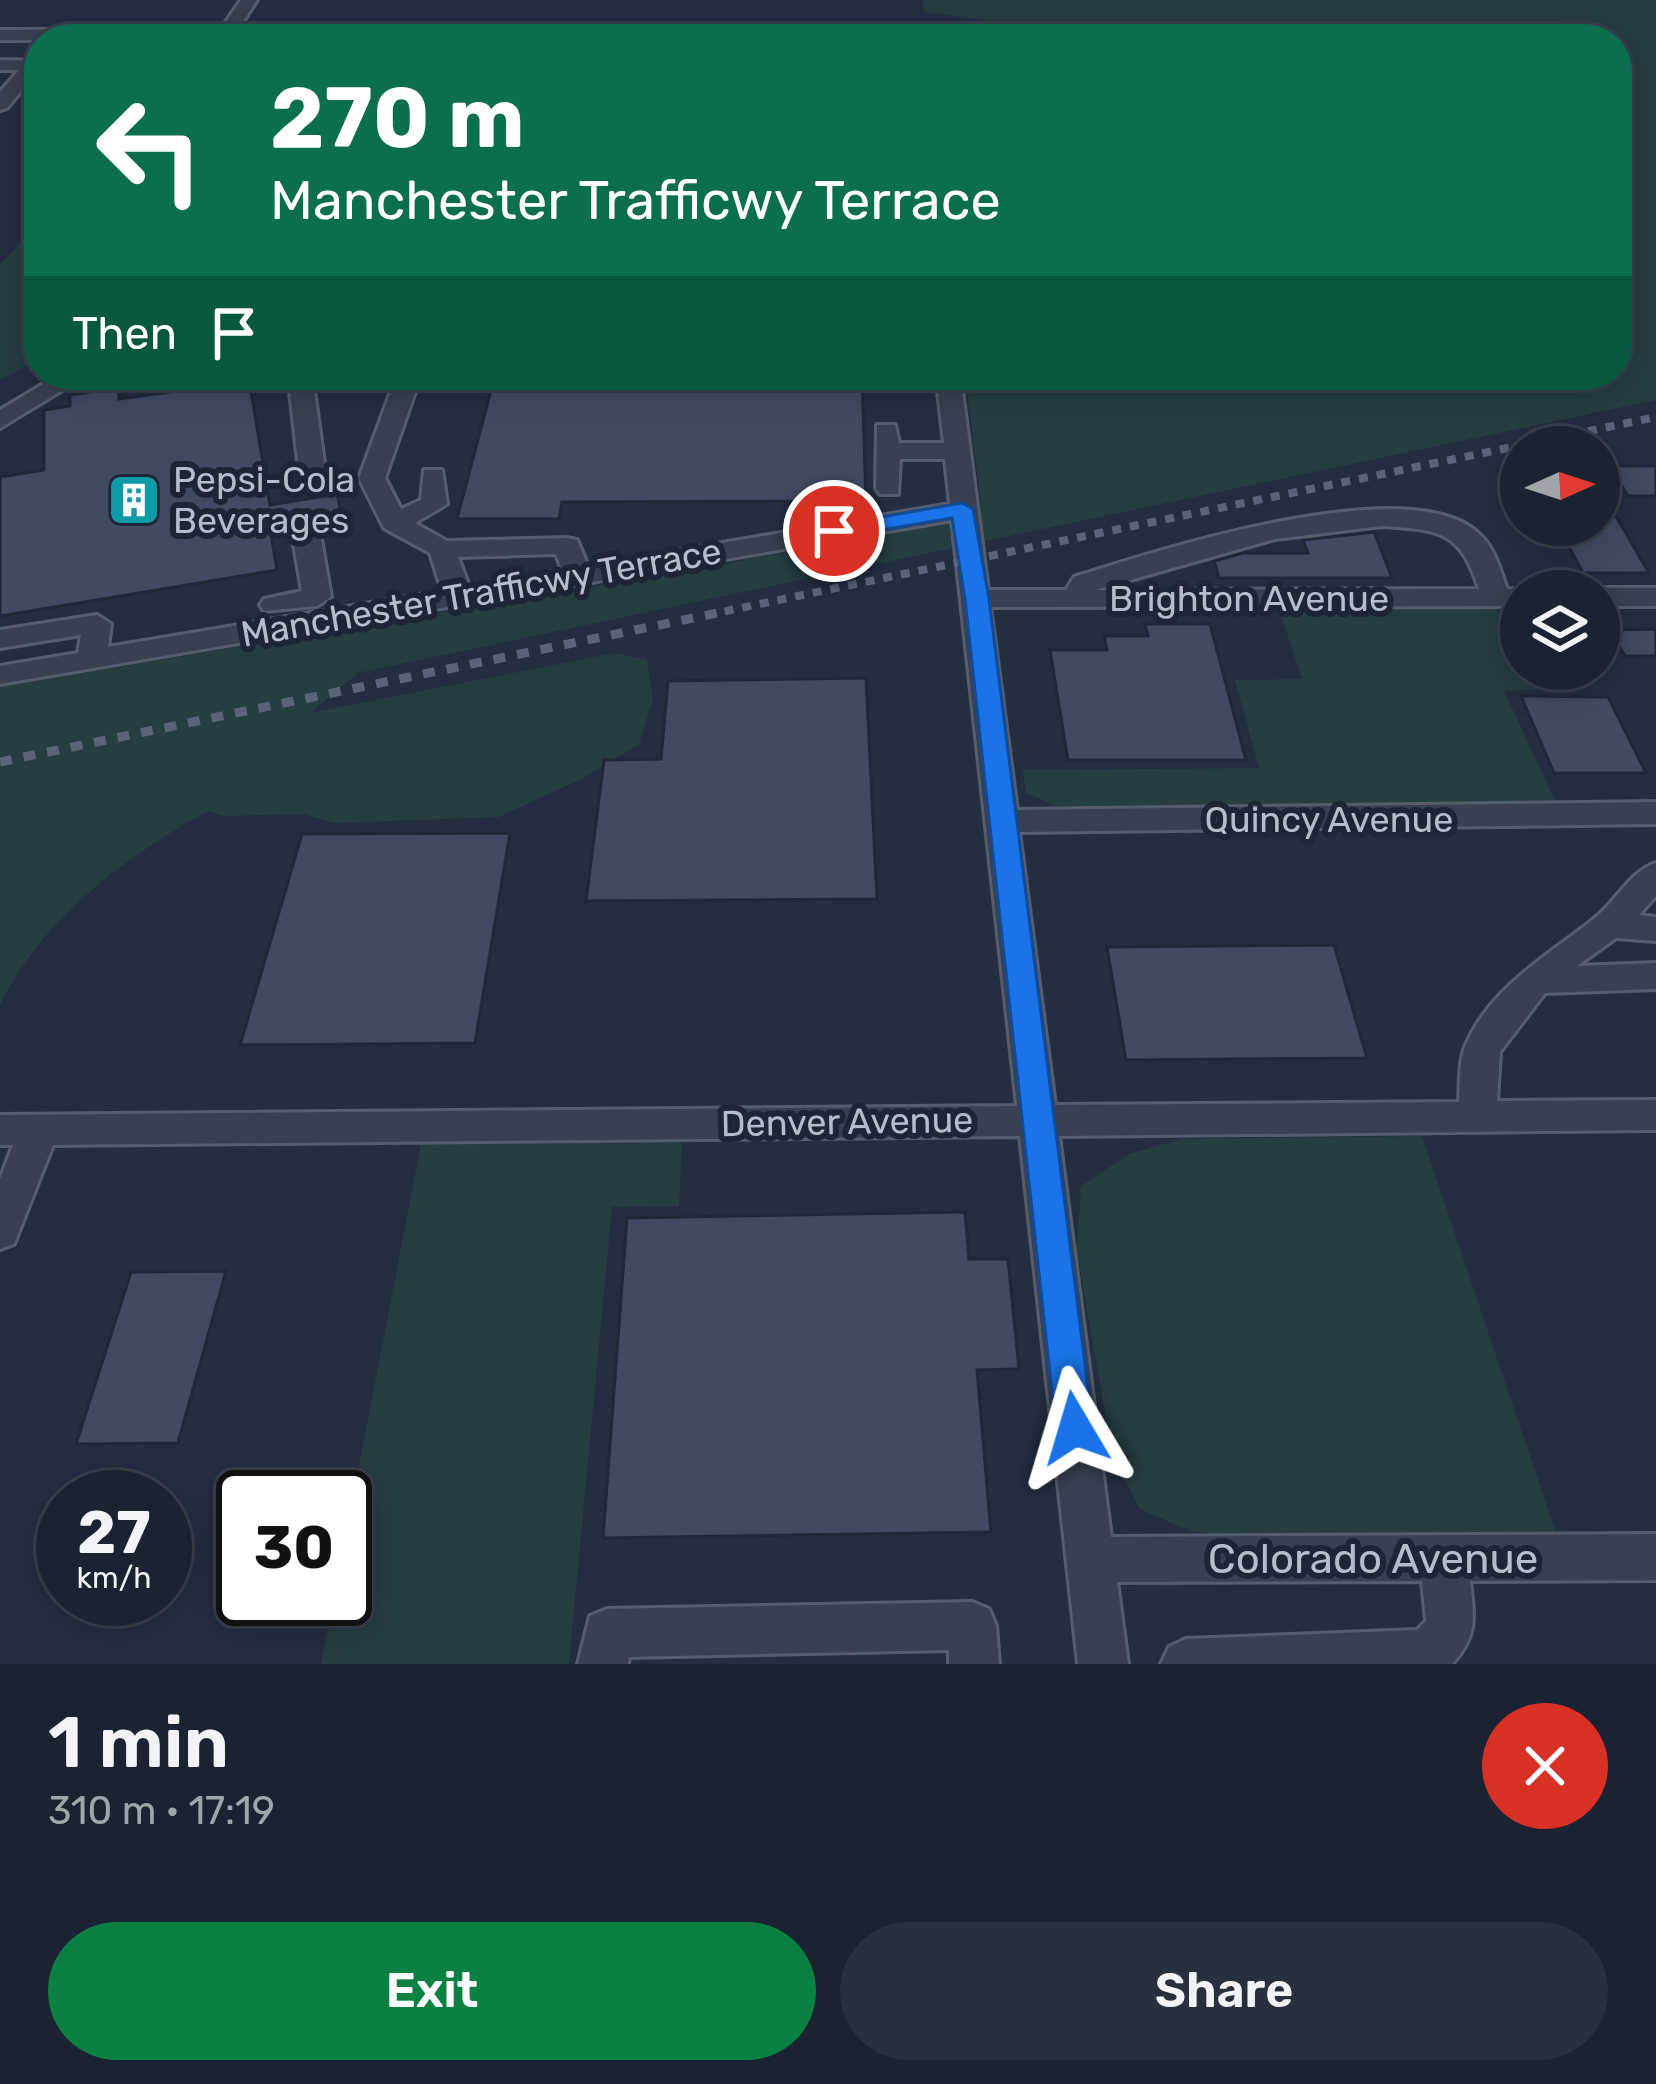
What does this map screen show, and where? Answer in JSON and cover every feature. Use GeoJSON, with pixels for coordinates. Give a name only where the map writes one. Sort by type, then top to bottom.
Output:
{"type":"FeatureCollection","features":[{"type":"Feature","properties":{"kind":"street"},"geometry":{"type":"LineString","coordinates":[[0,104],[24,77]]}},
{"type":"Feature","properties":{"kind":"street"},"geometry":{"type":"LineString","coordinates":[[0,421],[51,390]]}},
{"type":"Feature","properties":{"kind":"street"},"geometry":{"type":"LineString","coordinates":[[302,390],[312,470]]}},
{"type":"Feature","properties":{"kind":"street"},"geometry":{"type":"LineString","coordinates":[[404,390],[372,478],[394,522],[442,549],[566,546],[578,575]]}},
{"type":"Feature","properties":{"kind":"street"},"geometry":{"type":"LineString","coordinates":[[950,390],[1102,1664]]}},
{"type":"Feature","properties":{"kind":"street"},"geometry":{"type":"LineString","coordinates":[[889,488],[886,441],[956,451]]}},
{"type":"Feature","properties":{"kind":"street"},"geometry":{"type":"LineString","coordinates":[[394,522],[434,504],[433,476]]}},
{"type":"Feature","properties":{"kind":"street","name":"Manchester Trafficwy Terrace"},"geometry":{"type":"LineString","coordinates":[[0,675],[962,509]]}},
{"type":"Feature","properties":{"kind":"street"},"geometry":{"type":"LineString","coordinates":[[1076,599],[1084,584],[1192,550],[1294,528],[1387,519],[1435,522],[1464,534],[1500,583]]}},
{"type":"Feature","properties":{"kind":"street"},"geometry":{"type":"LineString","coordinates":[[92,659],[128,633],[317,597],[307,539]]}},
{"type":"Feature","properties":{"kind":"street"},"geometry":{"type":"LineString","coordinates":[[442,549],[458,596]]}},
{"type":"Feature","properties":{"kind":"street","name":"Brighton Avenue"},"geometry":{"type":"LineString","coordinates":[[977,599],[1500,597]]}},
{"type":"Feature","properties":{"kind":"street"},"geometry":{"type":"LineString","coordinates":[[1620,597],[1656,597]]}},
{"type":"Feature","properties":{"kind":"street"},"geometry":{"type":"LineString","coordinates":[[0,639],[97,624],[92,659]]}},
{"type":"Feature","properties":{"kind":"street","name":"Quincy Avenue"},"geometry":{"type":"LineString","coordinates":[[1003,821],[1656,813]]}},
{"type":"Feature","properties":{"kind":"street"},"geometry":{"type":"LineString","coordinates":[[1477,1116],[1482,1050],[1537,980],[1610,925],[1656,875]]}},
{"type":"Feature","properties":{"kind":"street"},"geometry":{"type":"LineString","coordinates":[[1610,925],[1656,929]]}},
{"type":"Feature","properties":{"kind":"street"},"geometry":{"type":"LineString","coordinates":[[1537,980],[1656,976]]}},
{"type":"Feature","properties":{"kind":"street","name":"Denver Avenue"},"geometry":{"type":"LineString","coordinates":[[20,1130],[1656,1114]]}},
{"type":"Feature","properties":{"kind":"street"},"geometry":{"type":"LineString","coordinates":[[0,1232],[20,1130]]}},
{"type":"Feature","properties":{"kind":"street","name":"Colorado Avenue"},"geometry":{"type":"LineString","coordinates":[[1090,1560],[1656,1556]]}},
{"type":"Feature","properties":{"kind":"street"},"geometry":{"type":"LineString","coordinates":[[1186,1664],[1428,1654],[1451,1630],[1444,1558]]}},
{"type":"Feature","properties":{"kind":"street"},"geometry":{"type":"LineString","coordinates":[[603,1664],[607,1633],[972,1626],[974,1664]]}},
{"type":"Feature","properties":{"kind":"green space"},"geometry":{"type":"Polygon","coordinates":[[[922,0],[1656,0],[1656,400],[1532,426],[1500,426],[1500,433],[358,673],[310,713],[614,653],[647,660],[653,700],[639,744],[581,779],[499,817],[334,823],[303,814],[224,816],[208,811],[147,848],[89,892],[39,944],[0,1005],[0,687],[710,567],[982,512],[967,390],[1632,390],[1632,24],[1018,24],[924,12],[922,0]]]}},
{"type":"Feature","properties":{"kind":"green space"},"geometry":{"type":"Polygon","coordinates":[[[24,239],[24,367],[0,380],[0,265],[24,239]]]}},
{"type":"Feature","properties":{"kind":"green space"},"geometry":{"type":"Polygon","coordinates":[[[1496,607],[1500,690],[1520,690],[1504,691],[1558,807],[1071,812],[1026,793],[1023,770],[1259,768],[1235,680],[1302,679],[1279,609],[1496,607]]]}},
{"type":"Feature","properties":{"kind":"green space"},"geometry":{"type":"Polygon","coordinates":[[[1422,1136],[1557,1536],[1268,1541],[1189,1531],[1140,1509],[1113,1458],[1077,1252],[1081,1186],[1129,1154],[1182,1139],[1422,1136]]]}},
{"type":"Feature","properties":{"kind":"green space"},"geometry":{"type":"Polygon","coordinates":[[[682,1143],[679,1206],[612,1207],[569,1664],[321,1664],[328,1626],[372,1626],[372,1470],[358,1470],[421,1144],[682,1143]]]}},
{"type":"Feature","properties":{"kind":"building","name":"Pepsi-Cola Beverages"},"geometry":{"type":"Polygon","coordinates":[[[105,390],[119,390],[119,399],[177,391],[251,390],[270,505],[337,494],[343,521],[271,533],[277,570],[0,616],[0,477],[44,470],[44,410],[70,406],[70,395],[105,390]]]}},
{"type":"Feature","properties":{"kind":"building"},"geometry":{"type":"Polygon","coordinates":[[[491,390],[862,390],[866,501],[562,502],[559,519],[457,519],[491,390]]]}},
{"type":"Feature","properties":{"kind":"building"},"geometry":{"type":"Polygon","coordinates":[[[1620,466],[1656,466],[1656,496],[1628,496],[1620,483],[1620,466]]]}},
{"type":"Feature","properties":{"kind":"building"},"geometry":{"type":"Polygon","coordinates":[[[1620,523],[1649,573],[1620,570],[1581,570],[1568,546],[1620,546],[1620,523]]]}},
{"type":"Feature","properties":{"kind":"building"},"geometry":{"type":"Polygon","coordinates":[[[1374,532],[1392,578],[1219,578],[1214,561],[1243,553],[1308,553],[1303,540],[1374,532]]]}},
{"type":"Feature","properties":{"kind":"building"},"geometry":{"type":"Polygon","coordinates":[[[1145,624],[1210,624],[1246,760],[1068,760],[1050,650],[1107,650],[1104,636],[1148,636],[1145,624]]]}},
{"type":"Feature","properties":{"kind":"building"},"geometry":{"type":"Polygon","coordinates":[[[1656,629],[1656,656],[1625,656],[1620,630],[1656,629]]]}},
{"type":"Feature","properties":{"kind":"building"},"geometry":{"type":"Polygon","coordinates":[[[866,678],[877,899],[586,901],[604,760],[661,759],[668,681],[866,678]]]}},
{"type":"Feature","properties":{"kind":"building"},"geometry":{"type":"Polygon","coordinates":[[[1521,696],[1608,697],[1646,773],[1554,773],[1521,696]]]}},
{"type":"Feature","properties":{"kind":"building"},"geometry":{"type":"Polygon","coordinates":[[[510,833],[475,1043],[240,1045],[302,834],[510,833]]]}},
{"type":"Feature","properties":{"kind":"building"},"geometry":{"type":"Polygon","coordinates":[[[1334,945],[1367,1058],[1126,1060],[1107,947],[1334,945]]]}},
{"type":"Feature","properties":{"kind":"building"},"geometry":{"type":"Polygon","coordinates":[[[965,1212],[969,1259],[1008,1259],[1019,1369],[977,1370],[991,1532],[603,1538],[627,1218],[965,1212]]]}},
{"type":"Feature","properties":{"kind":"building"},"geometry":{"type":"Polygon","coordinates":[[[226,1271],[178,1443],[76,1444],[131,1272],[226,1271]]]}},
{"type":"Feature","properties":{"kind":"railway"},"geometry":{"type":"LineString","coordinates":[[707,615],[1656,417]]}},
{"type":"Feature","properties":{"kind":"railway"},"geometry":{"type":"LineString","coordinates":[[0,762],[722,612]]}},
{"type":"Feature","properties":{"kind":"place","name":"Pepsi-Cola Beverages"},"geometry":{"type":"Point","coordinates":[134,500]}},
{"type":"Feature","properties":{"kind":"route"},"geometry":{"type":"LineString","coordinates":[[834,531],[962,509],[972,558],[1075,1428]]}}]}
